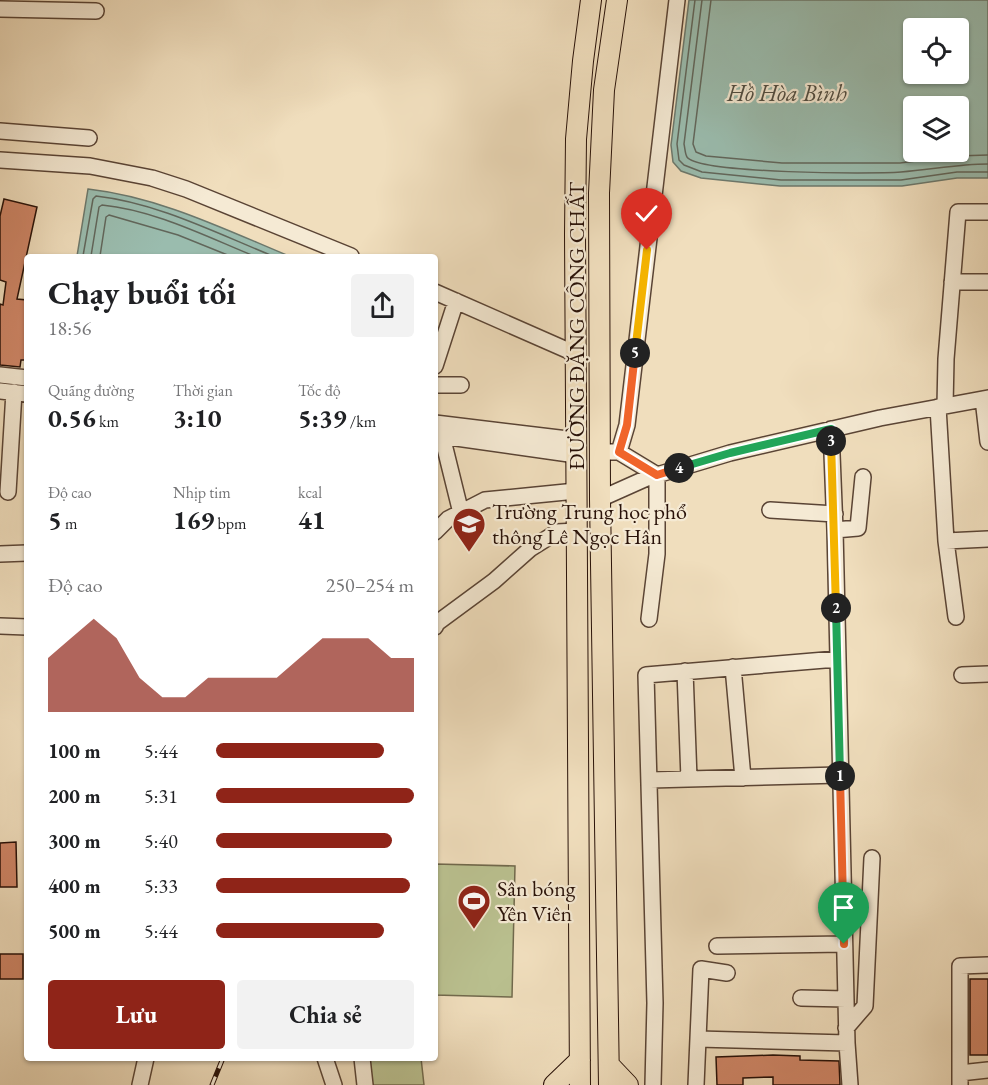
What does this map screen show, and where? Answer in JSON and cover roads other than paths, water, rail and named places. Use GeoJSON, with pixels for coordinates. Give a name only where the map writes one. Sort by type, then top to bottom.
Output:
{"type":"FeatureCollection","features":[{"type":"Feature","properties":{"kind":"main road","name":"ĐƯỜNG ĐẶNG CÔNG CHẤT"},"geometry":{"type":"LineString","coordinates":[[580,1085],[576,139],[591,0]]}},
{"type":"Feature","properties":{"kind":"main road","name":"ĐƯỜNG ĐẶNG CÔNG CHẤT"},"geometry":{"type":"LineString","coordinates":[[609,1075],[600,499],[610,452],[600,355],[600,139],[604,90],[617,0]]}},
{"type":"Feature","properties":{"kind":"main road"},"geometry":{"type":"LineString","coordinates":[[576,354],[600,355]]}},
{"type":"Feature","properties":{"kind":"main road"},"geometry":{"type":"LineString","coordinates":[[577,538],[601,544]]}},
{"type":"Feature","properties":{"kind":"main road"},"geometry":{"type":"LineString","coordinates":[[554,1085],[580,1060]]}},
{"type":"Feature","properties":{"kind":"main road"},"geometry":{"type":"LineString","coordinates":[[609,1075],[628,1085]]}},
{"type":"Feature","properties":{"kind":"street"},"geometry":{"type":"LineString","coordinates":[[657,475],[610,452],[627,425],[677,0]]}},
{"type":"Feature","properties":{"kind":"street"},"geometry":{"type":"LineString","coordinates":[[0,9],[96,11]]}},
{"type":"Feature","properties":{"kind":"street"},"geometry":{"type":"LineString","coordinates":[[0,131],[88,138]]}},
{"type":"Feature","properties":{"kind":"street"},"geometry":{"type":"LineString","coordinates":[[0,160],[90,166],[152,178],[186,189],[346,254]]}},
{"type":"Feature","properties":{"kind":"street"},"geometry":{"type":"LineString","coordinates":[[956,618],[946,541],[942,406],[958,212],[988,212]]}},
{"type":"Feature","properties":{"kind":"street"},"geometry":{"type":"LineString","coordinates":[[952,282],[988,282]]}},
{"type":"Feature","properties":{"kind":"street"},"geometry":{"type":"LineString","coordinates":[[438,293],[576,354]]}},
{"type":"Feature","properties":{"kind":"street"},"geometry":{"type":"LineString","coordinates":[[438,357],[456,301]]}},
{"type":"Feature","properties":{"kind":"street"},"geometry":{"type":"LineString","coordinates":[[0,375],[24,378]]}},
{"type":"Feature","properties":{"kind":"street"},"geometry":{"type":"LineString","coordinates":[[438,385],[461,385]]}},
{"type":"Feature","properties":{"kind":"street"},"geometry":{"type":"LineString","coordinates":[[8,492],[14,392]]}},
{"type":"Feature","properties":{"kind":"street"},"geometry":{"type":"LineString","coordinates":[[600,499],[657,475],[730,453],[831,429],[986,399],[988,442]]}},
{"type":"Feature","properties":{"kind":"street"},"geometry":{"type":"LineString","coordinates":[[831,429],[846,1028],[850,1085]]}},
{"type":"Feature","properties":{"kind":"street"},"geometry":{"type":"LineString","coordinates":[[438,432],[576,448]]}},
{"type":"Feature","properties":{"kind":"street"},"geometry":{"type":"LineString","coordinates":[[438,435],[461,513]]}},
{"type":"Feature","properties":{"kind":"street"},"geometry":{"type":"LineString","coordinates":[[650,620],[657,554],[657,475]]}},
{"type":"Feature","properties":{"kind":"street"},"geometry":{"type":"LineString","coordinates":[[835,530],[858,528],[863,477]]}},
{"type":"Feature","properties":{"kind":"street"},"geometry":{"type":"LineString","coordinates":[[438,529],[448,519],[485,500],[576,491]]}},
{"type":"Feature","properties":{"kind":"street"},"geometry":{"type":"LineString","coordinates":[[770,510],[834,514]]}},
{"type":"Feature","properties":{"kind":"street"},"geometry":{"type":"LineString","coordinates":[[438,621],[494,581],[530,549],[557,532],[577,538]]}},
{"type":"Feature","properties":{"kind":"street"},"geometry":{"type":"LineString","coordinates":[[946,541],[988,539]]}},
{"type":"Feature","properties":{"kind":"street"},"geometry":{"type":"LineString","coordinates":[[0,554],[24,553]]}},
{"type":"Feature","properties":{"kind":"street"},"geometry":{"type":"LineString","coordinates":[[0,626],[24,627]]}},
{"type":"Feature","properties":{"kind":"street"},"geometry":{"type":"LineString","coordinates":[[653,1085],[655,1004],[646,675],[837,658]]}},
{"type":"Feature","properties":{"kind":"street"},"geometry":{"type":"LineString","coordinates":[[732,667],[743,778]]}},
{"type":"Feature","properties":{"kind":"street"},"geometry":{"type":"LineString","coordinates":[[685,671],[689,779]]}},
{"type":"Feature","properties":{"kind":"street"},"geometry":{"type":"LineString","coordinates":[[962,675],[988,674]]}},
{"type":"Feature","properties":{"kind":"street"},"geometry":{"type":"LineString","coordinates":[[650,780],[840,776]]}},
{"type":"Feature","properties":{"kind":"street"},"geometry":{"type":"LineString","coordinates":[[846,1028],[865,1006],[872,858]]}},
{"type":"Feature","properties":{"kind":"street"},"geometry":{"type":"LineString","coordinates":[[717,946],[844,944]]}},
{"type":"Feature","properties":{"kind":"street"},"geometry":{"type":"LineString","coordinates":[[988,965],[960,966],[960,1079],[988,1071]]}},
{"type":"Feature","properties":{"kind":"street"},"geometry":{"type":"LineString","coordinates":[[696,1085],[701,969],[727,973]]}},
{"type":"Feature","properties":{"kind":"street"},"geometry":{"type":"LineString","coordinates":[[801,998],[846,999]]}},
{"type":"Feature","properties":{"kind":"street"},"geometry":{"type":"LineString","coordinates":[[698,1039],[847,1043]]}},
{"type":"Feature","properties":{"kind":"street"},"geometry":{"type":"LineString","coordinates":[[140,1085],[145,1061]]}},
{"type":"Feature","properties":{"kind":"street"},"geometry":{"type":"LineString","coordinates":[[327,1061],[334,1085]]}},
{"type":"Feature","properties":{"kind":"street"},"geometry":{"type":"LineString","coordinates":[[362,1061],[364,1085]]}},
{"type":"Feature","properties":{"kind":"water","name":"Hồ Hòa Bình"},"geometry":{"type":"Polygon","coordinates":[[[689,0],[988,0],[988,178],[957,178],[902,186],[780,186],[701,178],[681,171],[673,162],[671,145],[689,0]]]}},
{"type":"Feature","properties":{"kind":"water"},"geometry":{"type":"Polygon","coordinates":[[[88,189],[140,199],[191,215],[284,254],[77,254],[88,189]]]}},
{"type":"Feature","properties":{"kind":"railway"},"geometry":{"type":"LineString","coordinates":[[212,1085],[222,1061]]}},
{"type":"Feature","properties":{"kind":"place","name":"Trường Trung học phổ thông Lê Ngọc Hân"},"geometry":{"type":"Point","coordinates":[469,553]}},
{"type":"Feature","properties":{"kind":"place","name":"Sân bóng Yên Viên"},"geometry":{"type":"Point","coordinates":[474,930]}}]}
